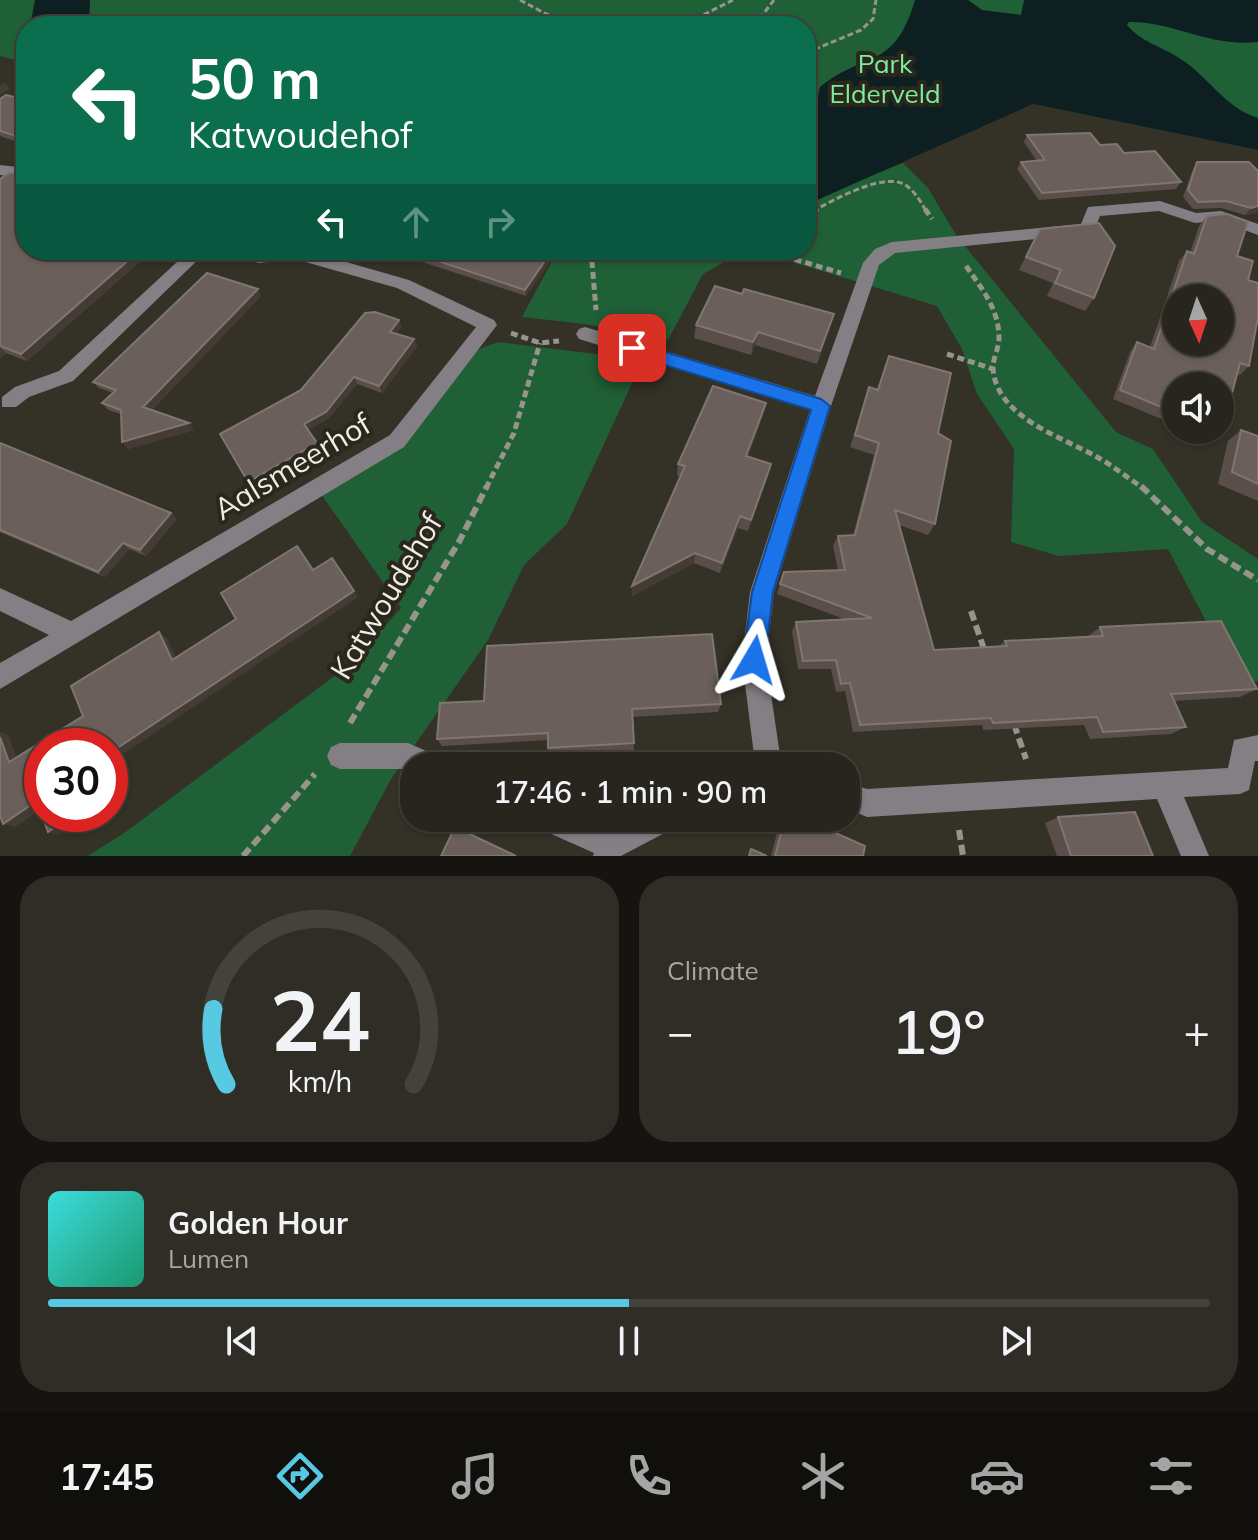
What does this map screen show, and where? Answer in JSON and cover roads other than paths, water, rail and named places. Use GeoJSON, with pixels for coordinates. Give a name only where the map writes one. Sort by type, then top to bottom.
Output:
{"type":"FeatureCollection","features":[{"type":"Feature","properties":{"kind":"street"},"geometry":{"type":"LineString","coordinates":[[767,752],[754,660],[762,592],[821,406],[871,263],[892,248],[1087,229],[1094,211],[1160,206],[1195,218],[1221,216],[1258,230]]}},
{"type":"Feature","properties":{"kind":"street"},"geometry":{"type":"LineString","coordinates":[[9,402],[22,392],[66,376],[189,260]]}},
{"type":"Feature","properties":{"kind":"street","name":"Aalsmeerhof"},"geometry":{"type":"LineString","coordinates":[[0,677],[397,441],[488,325],[403,284],[319,260]]}},
{"type":"Feature","properties":{"kind":"street"},"geometry":{"type":"LineString","coordinates":[[585,334],[821,406]]}},
{"type":"Feature","properties":{"kind":"street"},"geometry":{"type":"LineString","coordinates":[[0,599],[72,634]]}},
{"type":"Feature","properties":{"kind":"street"},"geometry":{"type":"LineString","coordinates":[[860,800],[867,803],[1240,781],[1243,749],[1258,748]]}},
{"type":"Feature","properties":{"kind":"street"},"geometry":{"type":"LineString","coordinates":[[331,761],[400,757]]}},
{"type":"Feature","properties":{"kind":"street"},"geometry":{"type":"LineString","coordinates":[[1165,785],[1195,856]]}},
{"type":"Feature","properties":{"kind":"street"},"geometry":{"type":"LineString","coordinates":[[574,832],[609,851],[641,832]]}},
{"type":"Feature","properties":{"kind":"park label","name":"Park Elderveld"},"geometry":{"type":"Point","coordinates":[885,78]}}]}
